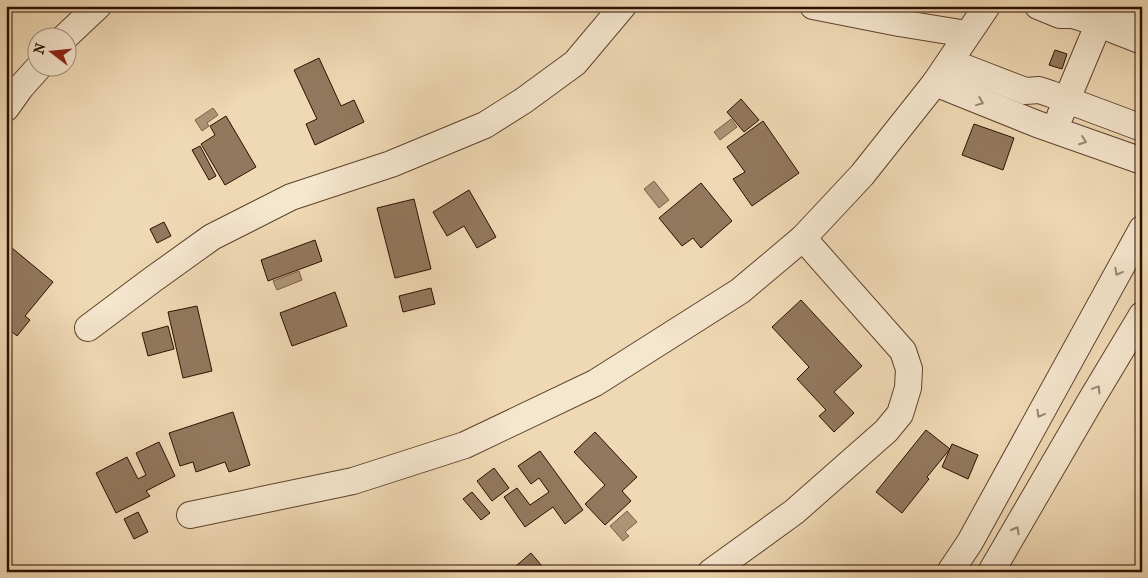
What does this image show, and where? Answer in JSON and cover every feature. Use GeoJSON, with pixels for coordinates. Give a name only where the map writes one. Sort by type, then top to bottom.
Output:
{"type":"FeatureCollection","features":[{"type":"Feature","properties":{"kind":"street"},"geometry":{"type":"LineString","coordinates":[[75,28],[98,6]]}},
{"type":"Feature","properties":{"kind":"street"},"geometry":{"type":"LineString","coordinates":[[88,328],[212,237],[256,214],[291,197],[391,164],[485,125],[523,101],[575,63],[623,6]]}},
{"type":"Feature","properties":{"kind":"street"},"geometry":{"type":"LineString","coordinates":[[813,6],[899,24],[967,34]]}},
{"type":"Feature","properties":{"kind":"street"},"geometry":{"type":"LineString","coordinates":[[190,515],[353,482],[465,445],[595,383],[740,291],[803,238],[862,175],[935,83],[987,6]]}},
{"type":"Feature","properties":{"kind":"street"},"geometry":{"type":"LineString","coordinates":[[1049,11],[1102,18],[1142,18]]}},
{"type":"Feature","properties":{"kind":"street"},"geometry":{"type":"LineString","coordinates":[[1102,18],[1142,41]]}},
{"type":"Feature","properties":{"kind":"street"},"geometry":{"type":"LineString","coordinates":[[1102,18],[1142,54]]}},
{"type":"Feature","properties":{"kind":"street"},"geometry":{"type":"LineString","coordinates":[[1061,114],[1102,18]]}},
{"type":"Feature","properties":{"kind":"street"},"geometry":{"type":"LineString","coordinates":[[950,62],[1025,91],[1039,90],[1061,114],[1142,161]]}},
{"type":"Feature","properties":{"kind":"street"},"geometry":{"type":"LineString","coordinates":[[6,108],[29,78]]}},
{"type":"Feature","properties":{"kind":"street"},"geometry":{"type":"LineString","coordinates":[[935,83],[1061,114],[1093,123],[1142,141]]}},
{"type":"Feature","properties":{"kind":"street"},"geometry":{"type":"LineString","coordinates":[[1061,114],[1142,128]]}},
{"type":"Feature","properties":{"kind":"street"},"geometry":{"type":"LineString","coordinates":[[950,572],[970,542],[1142,229]]}},
{"type":"Feature","properties":{"kind":"street"},"geometry":{"type":"LineString","coordinates":[[711,572],[794,512],[886,430],[900,414],[908,388],[909,369],[903,351],[803,238]]}},
{"type":"Feature","properties":{"kind":"street"},"geometry":{"type":"LineString","coordinates":[[992,572],[1142,315]]}},
{"type":"Feature","properties":{"kind":"shaded area"},"geometry":{"type":"Polygon","coordinates":[[[213,108],[218,115],[207,123],[209,126],[202,131],[195,120],[213,108]]]}},
{"type":"Feature","properties":{"kind":"shaded area"},"geometry":{"type":"Polygon","coordinates":[[[731,119],[737,127],[720,140],[714,132],[731,119]]]}},
{"type":"Feature","properties":{"kind":"shaded area"},"geometry":{"type":"Polygon","coordinates":[[[654,181],[669,200],[659,208],[644,189],[654,181]]]}},
{"type":"Feature","properties":{"kind":"shaded area"},"geometry":{"type":"Polygon","coordinates":[[[299,271],[302,280],[277,290],[273,281],[299,271]]]}},
{"type":"Feature","properties":{"kind":"shaded area"},"geometry":{"type":"Polygon","coordinates":[[[627,511],[637,522],[625,532],[629,536],[623,541],[610,526],[627,511]]]}},
{"type":"Feature","properties":{"kind":"building"},"geometry":{"type":"Polygon","coordinates":[[[1055,50],[1067,54],[1062,69],[1049,65],[1055,50]]]}},
{"type":"Feature","properties":{"kind":"building"},"geometry":{"type":"Polygon","coordinates":[[[319,58],[341,106],[354,100],[364,122],[315,145],[306,124],[317,119],[294,70],[319,58]]]}},
{"type":"Feature","properties":{"kind":"building"},"geometry":{"type":"Polygon","coordinates":[[[741,99],[759,120],[744,132],[727,112],[741,99]]]}},
{"type":"Feature","properties":{"kind":"building"},"geometry":{"type":"Polygon","coordinates":[[[226,116],[256,167],[225,185],[201,144],[215,135],[210,126],[226,116]]]}},
{"type":"Feature","properties":{"kind":"building"},"geometry":{"type":"Polygon","coordinates":[[[763,121],[799,173],[752,206],[733,179],[745,172],[727,147],[763,121]]]}},
{"type":"Feature","properties":{"kind":"building"},"geometry":{"type":"Polygon","coordinates":[[[974,124],[1014,138],[1003,170],[962,155],[974,124]]]}},
{"type":"Feature","properties":{"kind":"building"},"geometry":{"type":"Polygon","coordinates":[[[200,146],[216,176],[209,180],[192,150],[200,146]]]}},
{"type":"Feature","properties":{"kind":"building"},"geometry":{"type":"Polygon","coordinates":[[[701,183],[732,221],[701,248],[693,238],[682,246],[659,218],[701,183]]]}},
{"type":"Feature","properties":{"kind":"building"},"geometry":{"type":"Polygon","coordinates":[[[469,190],[496,237],[477,248],[464,226],[447,236],[433,212],[469,190]]]}},
{"type":"Feature","properties":{"kind":"building"},"geometry":{"type":"Polygon","coordinates":[[[414,199],[431,269],[395,278],[377,208],[414,199]]]}},
{"type":"Feature","properties":{"kind":"building"},"geometry":{"type":"Polygon","coordinates":[[[164,222],[171,236],[157,243],[150,229],[164,222]]]}},
{"type":"Feature","properties":{"kind":"building"},"geometry":{"type":"Polygon","coordinates":[[[315,240],[322,261],[268,281],[261,260],[315,240]]]}},
{"type":"Feature","properties":{"kind":"building"},"geometry":{"type":"Polygon","coordinates":[[[6,243],[53,282],[25,316],[30,320],[17,336],[6,327],[6,243]]]}},
{"type":"Feature","properties":{"kind":"building"},"geometry":{"type":"Polygon","coordinates":[[[431,288],[435,304],[403,312],[399,296],[431,288]]]}},
{"type":"Feature","properties":{"kind":"building"},"geometry":{"type":"Polygon","coordinates":[[[335,292],[347,326],[292,346],[280,313],[335,292]]]}},
{"type":"Feature","properties":{"kind":"building"},"geometry":{"type":"Polygon","coordinates":[[[801,300],[862,366],[834,392],[854,413],[834,432],[819,416],[826,410],[797,379],[809,367],[772,327],[801,300]]]}},
{"type":"Feature","properties":{"kind":"building"},"geometry":{"type":"Polygon","coordinates":[[[197,306],[212,371],[183,378],[168,312],[197,306]]]}},
{"type":"Feature","properties":{"kind":"building"},"geometry":{"type":"Polygon","coordinates":[[[168,326],[174,349],[148,356],[142,333],[168,326]]]}},
{"type":"Feature","properties":{"kind":"building"},"geometry":{"type":"Polygon","coordinates":[[[233,412],[250,465],[229,472],[225,462],[196,472],[193,462],[180,466],[169,433],[233,412]]]}},
{"type":"Feature","properties":{"kind":"building"},"geometry":{"type":"Polygon","coordinates":[[[926,430],[950,449],[927,477],[929,479],[902,513],[876,492],[926,430]]]}},
{"type":"Feature","properties":{"kind":"building"},"geometry":{"type":"Polygon","coordinates":[[[595,432],[637,477],[622,491],[631,501],[605,525],[585,504],[605,485],[574,452],[595,432]]]}},
{"type":"Feature","properties":{"kind":"building"},"geometry":{"type":"Polygon","coordinates":[[[159,442],[175,476],[146,491],[150,496],[116,513],[96,473],[127,457],[138,479],[146,475],[136,453],[159,442]]]}},
{"type":"Feature","properties":{"kind":"building"},"geometry":{"type":"Polygon","coordinates":[[[952,444],[978,455],[968,479],[942,467],[952,444]]]}},
{"type":"Feature","properties":{"kind":"building"},"geometry":{"type":"Polygon","coordinates":[[[540,451],[583,510],[565,524],[553,507],[525,527],[504,497],[517,488],[530,505],[549,492],[539,478],[531,484],[518,466],[540,451]]]}},
{"type":"Feature","properties":{"kind":"building"},"geometry":{"type":"Polygon","coordinates":[[[494,468],[509,488],[492,501],[477,481],[494,468]]]}},
{"type":"Feature","properties":{"kind":"building"},"geometry":{"type":"Polygon","coordinates":[[[472,492],[490,513],[481,520],[463,499],[472,492]]]}},
{"type":"Feature","properties":{"kind":"building"},"geometry":{"type":"Polygon","coordinates":[[[138,512],[148,532],[134,539],[124,519],[138,512]]]}},
{"type":"Feature","properties":{"kind":"building"},"geometry":{"type":"Polygon","coordinates":[[[531,553],[547,572],[509,572],[531,553]]]}}]}
